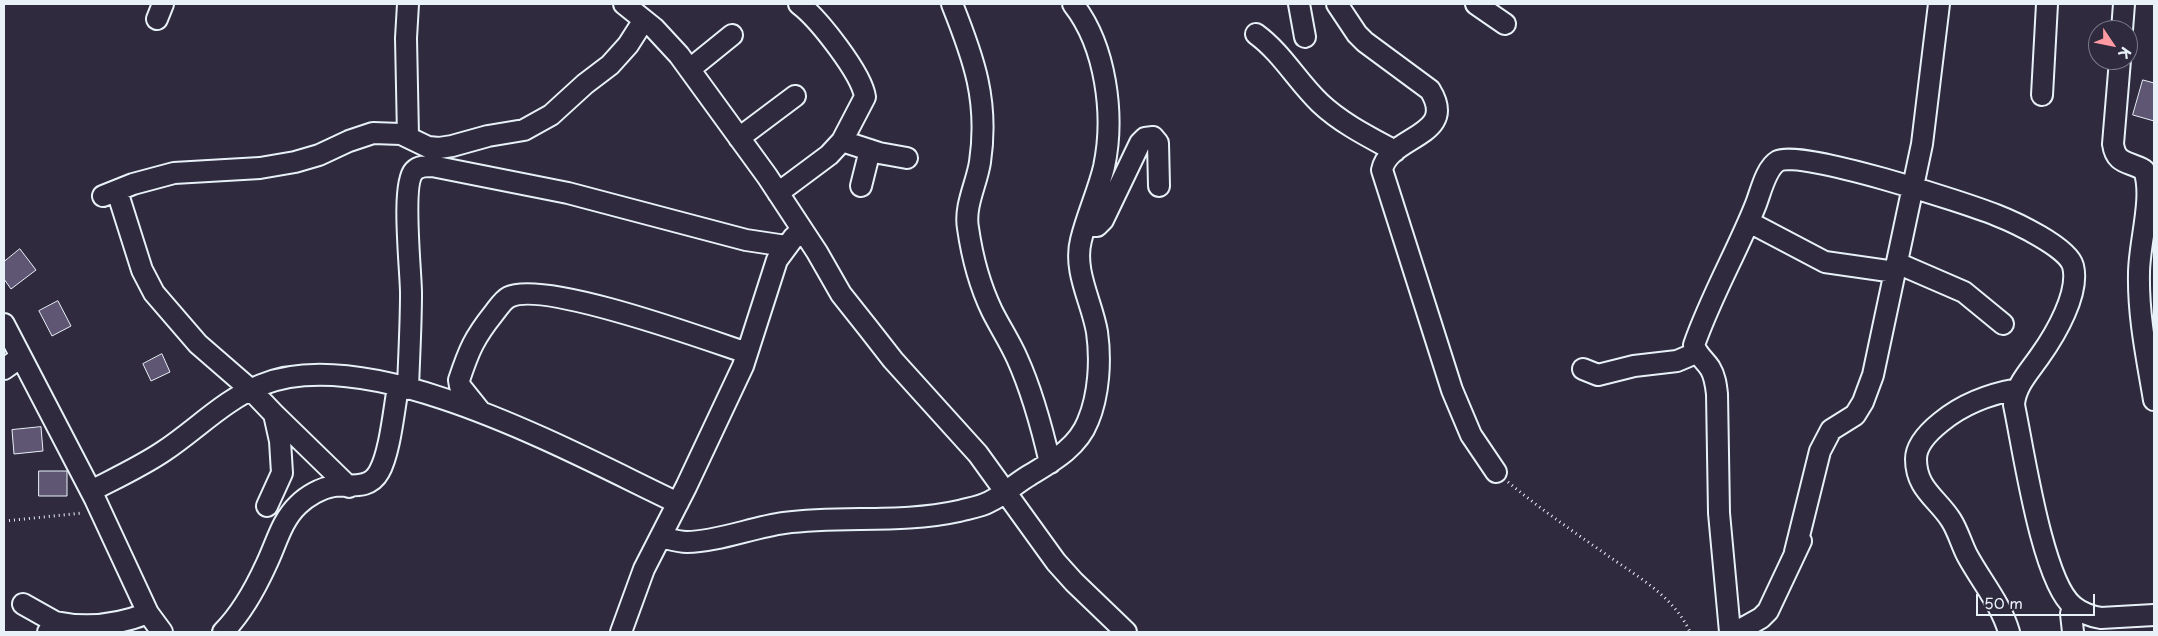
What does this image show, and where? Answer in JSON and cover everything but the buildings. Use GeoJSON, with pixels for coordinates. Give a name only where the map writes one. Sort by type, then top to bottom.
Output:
{"type":"FeatureCollection","features":[{"type":"Feature","properties":{"kind":"street"},"geometry":{"type":"LineString","coordinates":[[408,4],[406,38],[408,136]]}},
{"type":"Feature","properties":{"kind":"street"},"geometry":{"type":"LineString","coordinates":[[624,4],[644,20],[679,55],[690,69],[778,193],[841,294],[893,360],[978,454],[1056,562],[1126,632]]}},
{"type":"Feature","properties":{"kind":"street"},"geometry":{"type":"LineString","coordinates":[[778,193],[830,155],[842,142],[865,97],[857,74],[820,22],[799,4]]}},
{"type":"Feature","properties":{"kind":"street"},"geometry":{"type":"LineString","coordinates":[[952,4],[971,53],[983,113],[980,164],[968,212],[967,226],[971,247],[986,298],[1025,377],[1050,463]]}},
{"type":"Feature","properties":{"kind":"street"},"geometry":{"type":"LineString","coordinates":[[661,537],[687,542],[781,523],[809,520],[906,520],[977,507],[989,503],[1050,463],[1071,448],[1083,433],[1091,414],[1096,391],[1098,352],[1097,332],[1081,272],[1079,253],[1104,165],[1109,120],[1104,81],[1095,40],[1074,4]]}},
{"type":"Feature","properties":{"kind":"street"},"geometry":{"type":"LineString","coordinates":[[1299,4],[1305,37]]}},
{"type":"Feature","properties":{"kind":"street"},"geometry":{"type":"LineString","coordinates":[[1337,4],[1357,34],[1365,42],[1430,90],[1435,99],[1438,108],[1433,124],[1395,151],[1384,161],[1382,170],[1452,390],[1472,435],[1496,472]]}},
{"type":"Feature","properties":{"kind":"street"},"geometry":{"type":"LineString","coordinates":[[1476,4],[1505,24]]}},
{"type":"Feature","properties":{"kind":"street"},"geometry":{"type":"LineString","coordinates":[[1795,552],[1820,451],[1831,430],[1855,415],[1864,402],[1875,366],[1922,144],[1939,4]]}},
{"type":"Feature","properties":{"kind":"street"},"geometry":{"type":"LineString","coordinates":[[2042,95],[2048,4]]}},
{"type":"Feature","properties":{"kind":"street"},"geometry":{"type":"LineString","coordinates":[[2123,20],[2124,4]]}},
{"type":"Feature","properties":{"kind":"street"},"geometry":{"type":"LineString","coordinates":[[349,487],[251,390],[198,344],[154,293],[142,270],[110,193],[133,184],[174,173],[260,168],[295,162],[320,155],[349,141],[373,133],[391,133],[408,136],[428,147],[439,148],[488,136],[524,130],[552,116],[585,84],[610,65],[628,45],[644,20]]}},
{"type":"Feature","properties":{"kind":"street"},"geometry":{"type":"LineString","coordinates":[[1256,34],[1276,51],[1325,107],[1354,128],[1395,151]]}},
{"type":"Feature","properties":{"kind":"street"},"geometry":{"type":"LineString","coordinates":[[690,69],[732,35]]}},
{"type":"Feature","properties":{"kind":"street"},"geometry":{"type":"LineString","coordinates":[[2119,70],[2113,144],[2114,153],[2118,159],[2144,170],[2147,178],[2148,193],[2139,276],[2143,339],[2154,400]]}},
{"type":"Feature","properties":{"kind":"street"},"geometry":{"type":"LineString","coordinates":[[739,138],[795,96]]}},
{"type":"Feature","properties":{"kind":"street"},"geometry":{"type":"LineString","coordinates":[[1086,225],[1097,226],[1103,220],[1140,143],[1145,138],[1153,138],[1158,143],[1159,186]]}},
{"type":"Feature","properties":{"kind":"street"},"geometry":{"type":"LineString","coordinates":[[842,142],[907,158]]}},
{"type":"Feature","properties":{"kind":"street"},"geometry":{"type":"LineString","coordinates":[[861,186],[870,150]]}},
{"type":"Feature","properties":{"kind":"street"},"geometry":{"type":"LineString","coordinates":[[1730,632],[1720,513],[1717,394],[1714,377],[1710,368],[1696,352],[1694,345],[1720,280],[1749,222],[1770,167],[1780,160],[1788,158],[1830,165],[1891,180],[1995,215],[2017,224],[2068,256],[2073,266],[2072,294],[2048,344],[2018,389],[2014,405],[2041,537],[2055,580],[2073,606],[2094,617],[2101,618],[2154,615]]}},
{"type":"Feature","properties":{"kind":"street"},"geometry":{"type":"LineString","coordinates":[[223,632],[253,592],[284,523],[296,506],[308,496],[324,489],[334,486],[349,487],[365,484],[372,480],[379,472],[403,388],[411,293],[407,223],[410,179],[421,166],[432,166],[568,194],[763,244],[786,246]]}},
{"type":"Feature","properties":{"kind":"street"},"geometry":{"type":"LineString","coordinates":[[1749,222],[1825,262],[1896,268],[1964,292],[2003,324]]}},
{"type":"Feature","properties":{"kind":"street"},"geometry":{"type":"LineString","coordinates":[[621,632],[644,569],[722,413],[747,353],[777,260],[786,246],[802,230]]}},
{"type":"Feature","properties":{"kind":"street"},"geometry":{"type":"LineString","coordinates":[[480,411],[460,386],[459,380],[471,346],[479,332],[508,297],[517,294],[533,293],[608,308],[747,353]]}},
{"type":"Feature","properties":{"kind":"street"},"geometry":{"type":"LineString","coordinates":[[4,324],[14,352],[91,491],[148,613],[162,632]]}},
{"type":"Feature","properties":{"kind":"street"},"geometry":{"type":"LineString","coordinates":[[4,369],[14,352]]}},
{"type":"Feature","properties":{"kind":"street"},"geometry":{"type":"LineString","coordinates":[[1583,369],[1598,375],[1634,366],[1677,361],[1696,352]]}},
{"type":"Feature","properties":{"kind":"street"},"geometry":{"type":"LineString","coordinates":[[91,491],[165,451],[226,404],[251,390],[292,377],[320,375],[348,376],[403,388],[480,411],[678,503]]}},
{"type":"Feature","properties":{"kind":"street"},"geometry":{"type":"LineString","coordinates":[[2009,632],[2000,609],[1966,553],[1952,523],[1935,500],[1925,491],[1916,461],[1919,447],[1926,437],[1954,411],[1969,403],[2001,392],[2018,389]]}},
{"type":"Feature","properties":{"kind":"street"},"geometry":{"type":"LineString","coordinates":[[267,506],[282,473],[280,442],[274,414]]}},
{"type":"Feature","properties":{"kind":"street"},"geometry":{"type":"LineString","coordinates":[[1736,632],[1761,618],[1768,611],[1795,552],[1817,512]]}},
{"type":"Feature","properties":{"kind":"street"},"geometry":{"type":"LineString","coordinates":[[24,604],[52,627],[93,626],[122,622],[148,613]]}},
{"type":"Feature","properties":{"kind":"street"},"geometry":{"type":"LineString","coordinates":[[2073,606],[2070,614],[2073,632]]}},
{"type":"Feature","properties":{"kind":"path"},"geometry":{"type":"LineString","coordinates":[[1496,472],[1534,504],[1661,594],[1680,613],[1690,632]]}},
{"type":"Feature","properties":{"kind":"path"},"geometry":{"type":"LineString","coordinates":[[4,521],[101,511]]}}]}
